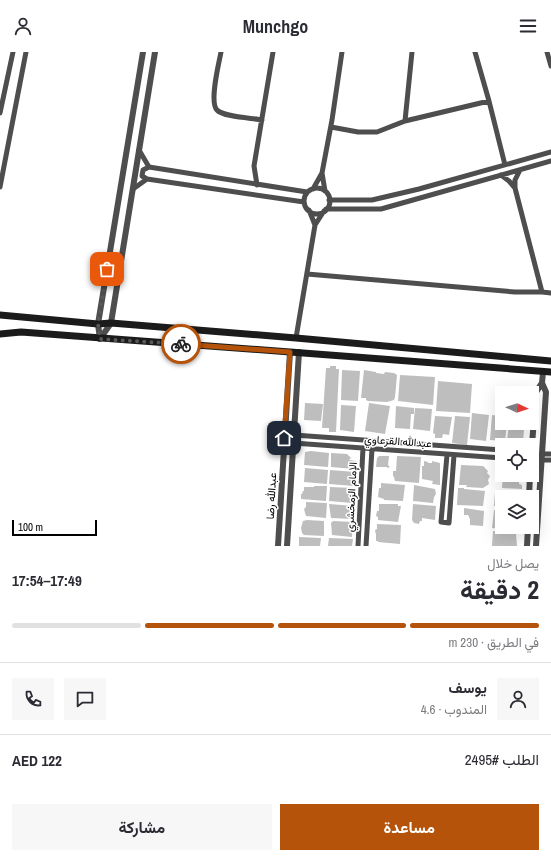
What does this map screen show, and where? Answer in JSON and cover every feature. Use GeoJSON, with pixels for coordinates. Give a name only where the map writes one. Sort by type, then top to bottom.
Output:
{"type":"FeatureCollection","features":[{"type":"Feature","properties":{"kind":"main road"},"geometry":{"type":"LineString","coordinates":[[0,315],[98,324],[296,338],[551,361]]}},
{"type":"Feature","properties":{"kind":"main road"},"geometry":{"type":"LineString","coordinates":[[0,334],[21,332],[547,372]]}},
{"type":"Feature","properties":{"kind":"main road"},"geometry":{"type":"LineString","coordinates":[[512,370],[513,358]]}},
{"type":"Feature","properties":{"kind":"street"},"geometry":{"type":"LineString","coordinates":[[0,113],[13,52]]}},
{"type":"Feature","properties":{"kind":"street"},"geometry":{"type":"LineString","coordinates":[[0,186],[26,52]]}},
{"type":"Feature","properties":{"kind":"street"},"geometry":{"type":"LineString","coordinates":[[100,339],[98,324],[143,52]]}},
{"type":"Feature","properties":{"kind":"street"},"geometry":{"type":"LineString","coordinates":[[100,339],[111,324],[155,52]]}},
{"type":"Feature","properties":{"kind":"street"},"geometry":{"type":"LineString","coordinates":[[221,52],[214,95],[214,104],[217,110],[223,114],[262,120]]}},
{"type":"Feature","properties":{"kind":"street"},"geometry":{"type":"LineString","coordinates":[[257,185],[254,166],[273,52]]}},
{"type":"Feature","properties":{"kind":"street"},"geometry":{"type":"LineString","coordinates":[[312,189],[322,173],[331,128],[342,52]]}},
{"type":"Feature","properties":{"kind":"street"},"geometry":{"type":"LineString","coordinates":[[405,121],[412,52]]}},
{"type":"Feature","properties":{"kind":"street"},"geometry":{"type":"LineString","coordinates":[[475,52],[505,165]]}},
{"type":"Feature","properties":{"kind":"street"},"geometry":{"type":"LineString","coordinates":[[547,52],[551,66]]}},
{"type":"Feature","properties":{"kind":"street"},"geometry":{"type":"LineString","coordinates":[[331,128],[358,132],[377,132],[405,121],[489,101]]}},
{"type":"Feature","properties":{"kind":"street"},"geometry":{"type":"LineString","coordinates":[[139,150],[149,167]]}},
{"type":"Feature","properties":{"kind":"street"},"geometry":{"type":"LineString","coordinates":[[329,200],[372,200],[420,189],[551,152]]}},
{"type":"Feature","properties":{"kind":"street"},"geometry":{"type":"LineString","coordinates":[[308,210],[310,212],[318,213],[325,210],[381,209],[551,161]]}},
{"type":"Feature","properties":{"kind":"street"},"geometry":{"type":"LineString","coordinates":[[304,202],[147,179],[142,176],[143,170],[149,167],[307,192],[318,188],[325,191]]}},
{"type":"Feature","properties":{"kind":"street"},"geometry":{"type":"LineString","coordinates":[[520,170],[515,180],[515,188],[542,292]]}},
{"type":"Feature","properties":{"kind":"street"},"geometry":{"type":"LineString","coordinates":[[296,338],[315,225],[325,210],[329,200],[325,191],[322,173]]}},
{"type":"Feature","properties":{"kind":"street"},"geometry":{"type":"LineString","coordinates":[[501,175],[515,188]]}},
{"type":"Feature","properties":{"kind":"street"},"geometry":{"type":"LineString","coordinates":[[133,189],[147,179]]}},
{"type":"Feature","properties":{"kind":"street"},"geometry":{"type":"LineString","coordinates":[[307,192],[304,202],[315,225]]}},
{"type":"Feature","properties":{"kind":"street"},"geometry":{"type":"LineString","coordinates":[[307,274],[515,292],[551,293]]}},
{"type":"Feature","properties":{"kind":"street","name":"عبدالله رضا"},"geometry":{"type":"LineString","coordinates":[[278,546],[290,352]]}},
{"type":"Feature","properties":{"kind":"street","name":"عبدالله رضا"},"geometry":{"type":"LineString","coordinates":[[287,546],[299,352]]}},
{"type":"Feature","properties":{"kind":"street"},"geometry":{"type":"LineString","coordinates":[[533,438],[536,392],[547,372]]}},
{"type":"Feature","properties":{"kind":"street"},"geometry":{"type":"LineString","coordinates":[[539,512],[546,392],[542,383]]}},
{"type":"Feature","properties":{"kind":"street","name":"عبدالله القرعاوي"},"geometry":{"type":"LineString","coordinates":[[294,435],[495,449]]}},
{"type":"Feature","properties":{"kind":"street","name":"عبدالله القرعاوي"},"geometry":{"type":"LineString","coordinates":[[293,443],[495,458]]}},
{"type":"Feature","properties":{"kind":"street","name":"الإمام الزمخشري"},"geometry":{"type":"LineString","coordinates":[[358,546],[363,448]]}},
{"type":"Feature","properties":{"kind":"street","name":"الإمام الزمخشري"},"geometry":{"type":"LineString","coordinates":[[366,546],[372,449]]}},
{"type":"Feature","properties":{"kind":"street"},"geometry":{"type":"LineString","coordinates":[[283,452],[293,452]]}},
{"type":"Feature","properties":{"kind":"street"},"geometry":{"type":"LineString","coordinates":[[542,457],[551,454]]}},
{"type":"Feature","properties":{"kind":"street"},"geometry":{"type":"LineString","coordinates":[[447,455],[442,522],[449,523],[454,455]]}},
{"type":"Feature","properties":{"kind":"street"},"geometry":{"type":"LineString","coordinates":[[542,457],[551,460]]}},
{"type":"Feature","properties":{"kind":"street"},"geometry":{"type":"LineString","coordinates":[[527,546],[528,534]]}},
{"type":"Feature","properties":{"kind":"street"},"geometry":{"type":"LineString","coordinates":[[536,546],[538,534]]}},
{"type":"Feature","properties":{"kind":"building"},"geometry":{"type":"Polygon","coordinates":[[[330,366],[336,366],[336,369],[339,369],[336,432],[329,432],[329,428],[322,428],[326,368],[330,368],[330,366]]]}},
{"type":"Feature","properties":{"kind":"building"},"geometry":{"type":"Polygon","coordinates":[[[342,370],[360,371],[358,401],[341,400],[342,370]]]}},
{"type":"Feature","properties":{"kind":"building"},"geometry":{"type":"Polygon","coordinates":[[[364,370],[384,374],[385,372],[394,373],[397,375],[394,400],[387,402],[368,401],[366,398],[361,398],[364,370]]]}},
{"type":"Feature","properties":{"kind":"building"},"geometry":{"type":"Polygon","coordinates":[[[400,375],[435,377],[433,405],[398,401],[400,375]]]}},
{"type":"Feature","properties":{"kind":"building"},"geometry":{"type":"Polygon","coordinates":[[[438,381],[472,384],[470,413],[436,411],[438,381]]]}},
{"type":"Feature","properties":{"kind":"building"},"geometry":{"type":"Polygon","coordinates":[[[305,403],[323,404],[321,421],[304,420],[305,403]]]}},
{"type":"Feature","properties":{"kind":"building"},"geometry":{"type":"Polygon","coordinates":[[[369,403],[390,406],[385,434],[365,431],[369,403]]]}},
{"type":"Feature","properties":{"kind":"building"},"geometry":{"type":"Polygon","coordinates":[[[341,405],[356,406],[354,432],[340,430],[341,405]]]}},
{"type":"Feature","properties":{"kind":"building"},"geometry":{"type":"Polygon","coordinates":[[[396,406],[414,408],[414,414],[411,414],[410,429],[395,428],[396,406]]]}},
{"type":"Feature","properties":{"kind":"building"},"geometry":{"type":"Polygon","coordinates":[[[415,408],[432,409],[430,431],[413,429],[415,408]]]}},
{"type":"Feature","properties":{"kind":"building"},"geometry":{"type":"Polygon","coordinates":[[[472,413],[489,415],[486,441],[470,439],[472,413]]]}},
{"type":"Feature","properties":{"kind":"building"},"geometry":{"type":"Polygon","coordinates":[[[492,415],[495,415],[495,430],[506,430],[505,438],[495,438],[495,440],[490,440],[492,415]]]}},
{"type":"Feature","properties":{"kind":"building"},"geometry":{"type":"Polygon","coordinates":[[[435,416],[452,417],[449,435],[443,434],[442,438],[435,438],[435,434],[433,433],[435,416]]]}},
{"type":"Feature","properties":{"kind":"building"},"geometry":{"type":"Polygon","coordinates":[[[455,416],[470,417],[467,445],[452,443],[455,416]]]}},
{"type":"Feature","properties":{"kind":"building"},"geometry":{"type":"Polygon","coordinates":[[[508,430],[524,430],[523,438],[507,438],[508,430]]]}},
{"type":"Feature","properties":{"kind":"building"},"geometry":{"type":"Polygon","coordinates":[[[311,451],[329,453],[328,467],[304,465],[305,452],[311,451]]]}},
{"type":"Feature","properties":{"kind":"building"},"geometry":{"type":"Polygon","coordinates":[[[331,453],[347,454],[351,458],[349,460],[356,461],[357,463],[354,464],[354,469],[331,467],[331,453]]]}},
{"type":"Feature","properties":{"kind":"building"},"geometry":{"type":"Polygon","coordinates":[[[379,456],[389,456],[388,465],[390,467],[376,467],[377,458],[379,456]]]}},
{"type":"Feature","properties":{"kind":"building"},"geometry":{"type":"Polygon","coordinates":[[[397,456],[421,457],[419,483],[395,481],[393,471],[396,471],[397,456]]]}},
{"type":"Feature","properties":{"kind":"building"},"geometry":{"type":"Polygon","coordinates":[[[424,461],[428,463],[432,463],[432,461],[440,463],[440,485],[432,484],[433,481],[422,479],[422,466],[424,466],[424,461]]]}},
{"type":"Feature","properties":{"kind":"building"},"geometry":{"type":"Polygon","coordinates":[[[461,465],[483,466],[488,471],[487,473],[490,476],[488,480],[489,484],[483,488],[459,485],[461,465]]]}},
{"type":"Feature","properties":{"kind":"building"},"geometry":{"type":"Polygon","coordinates":[[[305,468],[328,470],[327,484],[304,482],[305,468]]]}},
{"type":"Feature","properties":{"kind":"building"},"geometry":{"type":"Polygon","coordinates":[[[330,470],[355,472],[354,486],[329,484],[330,470]]]}},
{"type":"Feature","properties":{"kind":"building"},"geometry":{"type":"Polygon","coordinates":[[[502,482],[519,482],[519,484],[522,485],[522,489],[502,488],[502,482]]]}},
{"type":"Feature","properties":{"kind":"building"},"geometry":{"type":"Polygon","coordinates":[[[381,483],[405,485],[403,501],[384,500],[378,497],[381,483]]]}},
{"type":"Feature","properties":{"kind":"building"},"geometry":{"type":"Polygon","coordinates":[[[414,485],[435,489],[436,494],[433,503],[413,501],[414,485]]]}},
{"type":"Feature","properties":{"kind":"building"},"geometry":{"type":"Polygon","coordinates":[[[327,486],[326,501],[301,499],[301,494],[304,491],[304,487],[327,486]]]}},
{"type":"Feature","properties":{"kind":"building"},"geometry":{"type":"Polygon","coordinates":[[[330,487],[353,488],[352,503],[329,501],[330,487]]]}},
{"type":"Feature","properties":{"kind":"building"},"geometry":{"type":"Polygon","coordinates":[[[458,488],[485,491],[483,506],[457,505],[458,488]]]}},
{"type":"Feature","properties":{"kind":"building"},"geometry":{"type":"Polygon","coordinates":[[[306,502],[327,503],[326,518],[306,516],[304,509],[306,507],[306,502]]]}},
{"type":"Feature","properties":{"kind":"building"},"geometry":{"type":"Polygon","coordinates":[[[329,504],[354,506],[355,510],[353,519],[331,518],[329,504]]]}},
{"type":"Feature","properties":{"kind":"building"},"geometry":{"type":"Polygon","coordinates":[[[379,504],[398,504],[398,506],[401,506],[398,522],[378,520],[378,517],[376,516],[377,511],[379,511],[379,504]]]}},
{"type":"Feature","properties":{"kind":"building"},"geometry":{"type":"Polygon","coordinates":[[[413,504],[436,506],[435,520],[422,518],[422,521],[420,521],[419,524],[414,523],[412,520],[413,504]]]}},
{"type":"Feature","properties":{"kind":"building"},"geometry":{"type":"Polygon","coordinates":[[[464,508],[484,511],[483,526],[470,525],[468,515],[464,515],[464,508]]]}},
{"type":"Feature","properties":{"kind":"building"},"geometry":{"type":"Polygon","coordinates":[[[494,510],[495,510],[495,528],[492,528],[494,510]]]}},
{"type":"Feature","properties":{"kind":"building"},"geometry":{"type":"Polygon","coordinates":[[[303,521],[324,521],[324,536],[304,535],[301,528],[303,521]]]}},
{"type":"Feature","properties":{"kind":"building"},"geometry":{"type":"Polygon","coordinates":[[[333,521],[353,522],[352,537],[332,535],[331,523],[333,521]]]}},
{"type":"Feature","properties":{"kind":"building"},"geometry":{"type":"Polygon","coordinates":[[[377,524],[401,525],[400,544],[376,541],[375,530],[377,529],[377,524]]]}},
{"type":"Feature","properties":{"kind":"building"},"geometry":{"type":"Polygon","coordinates":[[[493,531],[495,531],[495,534],[516,534],[517,546],[492,546],[493,531]]]}},
{"type":"Feature","properties":{"kind":"building"},"geometry":{"type":"Polygon","coordinates":[[[299,537],[321,538],[320,546],[299,546],[299,537]]]}},
{"type":"Feature","properties":{"kind":"building"},"geometry":{"type":"Polygon","coordinates":[[[329,538],[353,539],[352,546],[328,546],[329,538]]]}},
{"type":"Feature","properties":{"kind":"way so far"},"geometry":{"type":"LineString","coordinates":[[107,269],[98,324],[100,339],[181,344]]}},
{"type":"Feature","properties":{"kind":"route"},"geometry":{"type":"LineString","coordinates":[[181,344],[290,352],[284,438]]}}]}
